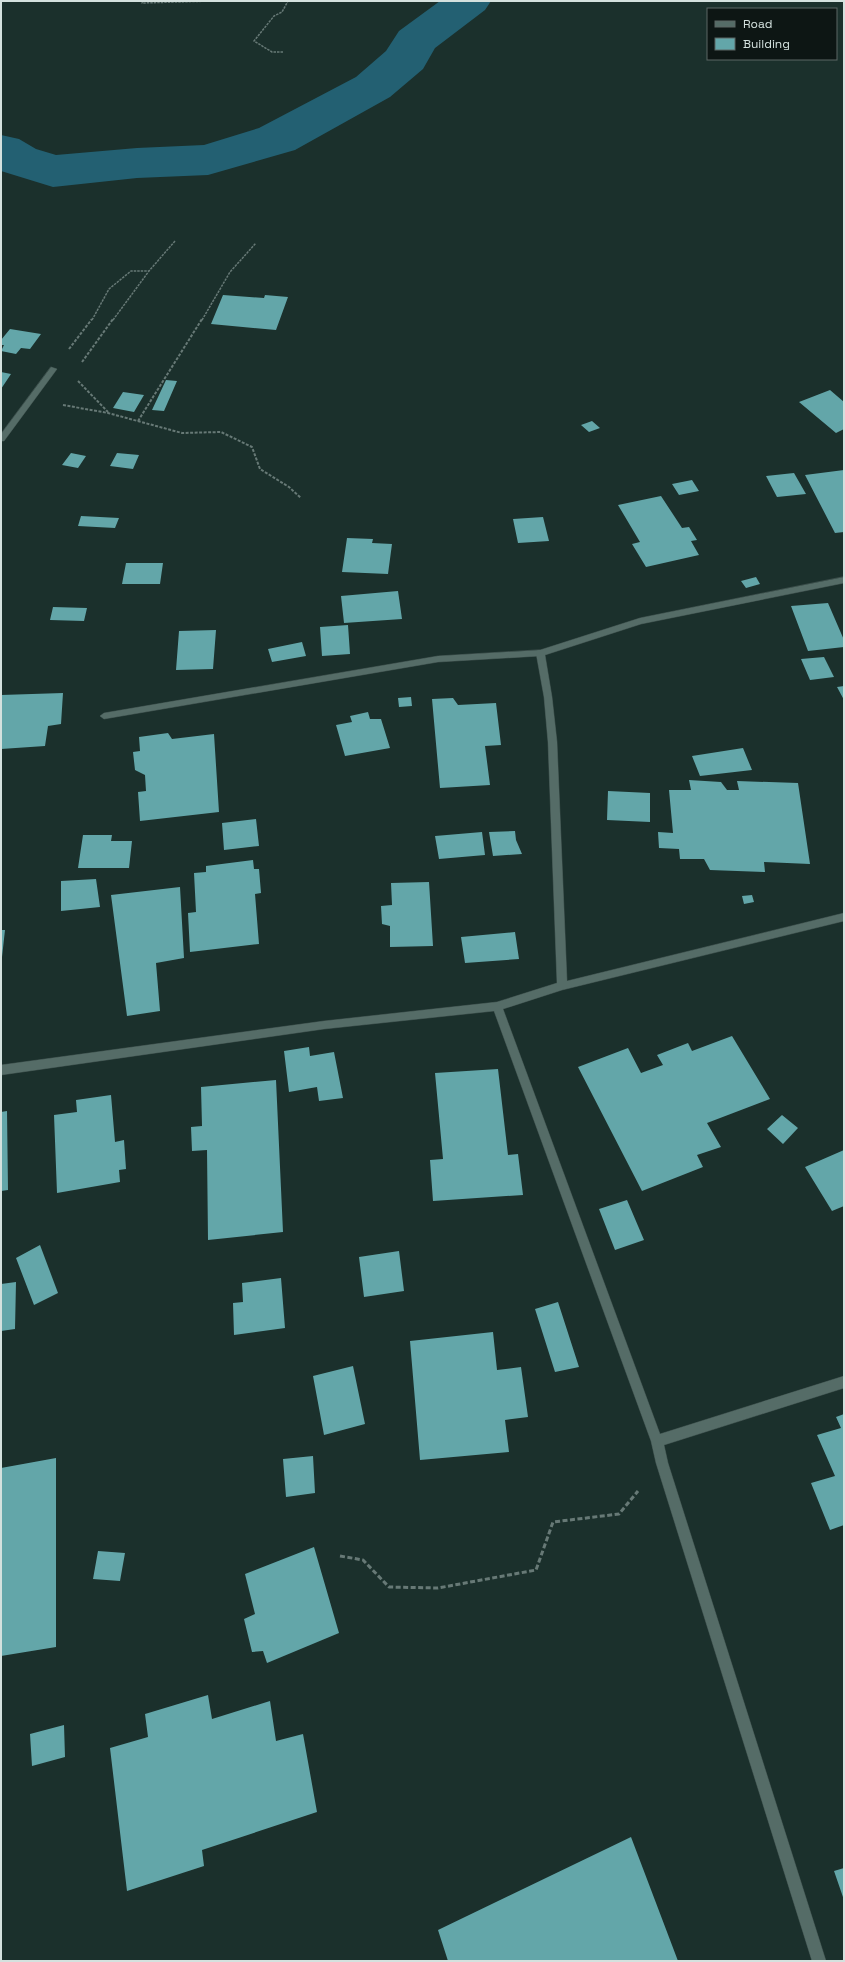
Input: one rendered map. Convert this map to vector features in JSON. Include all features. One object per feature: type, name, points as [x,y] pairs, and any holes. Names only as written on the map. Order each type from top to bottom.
[{"type":"street","points":[[1,439],[53,369]]},
{"type":"street","points":[[104,716],[438,659],[540,653],[640,621],[810,585],[844,580]]},
{"type":"street","points":[[540,653],[547,683],[554,772],[553,808],[557,830],[562,986]]},
{"type":"street","points":[[1,1070],[324,1025],[497,1006],[562,986],[844,917]]},
{"type":"street","points":[[497,1006],[657,1441],[662,1463],[819,1961]]},
{"type":"street","points":[[657,1441],[844,1382]]},
{"type":"path","points":[[143,1],[142,3],[213,1]]},
{"type":"path","points":[[283,52],[272,52],[254,41],[274,16],[282,12],[289,2],[288,1]]},
{"type":"path","points":[[71,378],[149,271],[175,241]]},
{"type":"path","points":[[138,421],[175,360],[193,335],[230,272],[256,243]]},
{"type":"path","points":[[108,413],[78,381],[53,369],[89,325],[110,289],[131,271],[149,271]]},
{"type":"path","points":[[22,411],[42,411],[61,404],[108,413],[182,432],[221,432],[252,447],[260,469],[290,487],[301,498]]},
{"type":"path","points":[[340,1556],[364,1560],[389,1587],[438,1588],[536,1570],[553,1522],[619,1514],[662,1463]]},
{"type":"building","points":[[223,295],[264,298],[265,295],[288,297],[276,330],[211,324]]},
{"type":"building","points":[[10,329],[41,334],[30,349],[21,348],[16,354],[1,351],[4,345],[1,345],[1,340]]},
{"type":"building","points":[[1,372],[11,374],[1,389]]},
{"type":"building","points":[[166,380],[177,381],[164,411],[152,410]]},
{"type":"building","points":[[830,390],[844,402],[844,429],[836,433],[799,402]]},
{"type":"building","points":[[123,392],[144,395],[134,412],[113,408]]},
{"type":"building","points":[[592,421],[600,428],[589,432],[581,425]]},
{"type":"building","points":[[71,453],[86,456],[78,468],[62,465]]},
{"type":"building","points":[[117,453],[139,455],[133,469],[110,466]]},
{"type":"building","points":[[844,470],[844,532],[835,533],[805,475]]},
{"type":"building","points":[[794,473],[806,494],[777,497],[766,476]]},
{"type":"building","points":[[692,480],[699,491],[679,495],[672,484]]},
{"type":"building","points":[[661,496],[682,528],[689,527],[697,540],[691,541],[699,555],[646,567],[632,544],[640,542],[618,505]]},
{"type":"building","points":[[81,516],[119,518],[115,528],[78,526]]},
{"type":"building","points":[[543,517],[549,541],[518,543],[513,519]]},
{"type":"building","points":[[347,538],[373,539],[372,543],[392,544],[388,574],[342,572]]},
{"type":"building","points":[[126,563],[163,563],[160,584],[122,584]]},
{"type":"building","points":[[756,577],[760,584],[746,588],[741,581]]},
{"type":"building","points":[[398,591],[402,619],[344,623],[341,596]]},
{"type":"building","points":[[828,603],[844,640],[844,647],[808,651],[791,606]]},
{"type":"building","points":[[53,607],[87,608],[84,621],[50,620]]},
{"type":"building","points":[[348,625],[350,654],[322,656],[320,627]]},
{"type":"building","points":[[216,630],[213,669],[176,670],[179,631]]},
{"type":"building","points":[[302,642],[306,656],[272,662],[268,649]]},
{"type":"building","points":[[824,657],[834,677],[810,680],[801,659]]},
{"type":"building","points":[[844,686],[844,700],[837,687]]},
{"type":"building","points":[[63,693],[61,724],[48,726],[45,746],[1,749],[1,695]]},
{"type":"building","points":[[411,697],[412,706],[399,707],[398,698]]},
{"type":"building","points":[[453,698],[458,705],[496,703],[501,745],[485,746],[490,785],[440,788],[432,699]]},
{"type":"building","points":[[368,712],[370,719],[381,719],[390,748],[345,756],[336,725],[352,722],[350,716]]},
{"type":"building","points":[[168,733],[172,739],[214,734],[219,812],[140,821],[138,792],[146,791],[145,775],[135,770],[133,752],[140,751],[139,737]]},
{"type":"building","points":[[743,748],[752,770],[700,776],[692,756]]},
{"type":"building","points":[[689,780],[721,782],[727,790],[739,790],[737,781],[798,783],[810,864],[764,862],[765,872],[710,870],[704,859],[680,859],[679,849],[659,848],[658,832],[673,833],[669,790],[691,790]]},
{"type":"building","points":[[608,791],[650,793],[650,822],[607,820]]},
{"type":"building","points":[[256,819],[259,846],[224,850],[222,823]]},
{"type":"building","points":[[515,831],[516,840],[522,854],[493,856],[489,832]]},
{"type":"building","points":[[482,832],[485,855],[439,859],[435,836]]},
{"type":"building","points":[[83,835],[112,835],[111,841],[132,841],[129,868],[78,868]]},
{"type":"building","points":[[253,860],[254,869],[259,869],[261,893],[255,894],[259,944],[190,952],[188,913],[196,912],[194,873],[206,872],[206,866]]},
{"type":"building","points":[[96,879],[100,907],[61,911],[61,881]]},
{"type":"building","points":[[429,882],[433,946],[390,947],[390,926],[382,924],[381,906],[392,905],[391,883]]},
{"type":"building","points":[[180,887],[184,958],[156,963],[160,1011],[127,1016],[111,895]]},
{"type":"building","points":[[752,895],[754,902],[744,904],[742,896]]},
{"type":"building","points":[[1,930],[5,930],[2,957],[1,957]]},
{"type":"building","points":[[515,932],[519,959],[465,963],[461,937]]},
{"type":"building","points":[[732,1036],[770,1099],[707,1123],[721,1147],[697,1155],[703,1167],[642,1191],[578,1067],[628,1048],[641,1073],[663,1065],[657,1055],[688,1043],[692,1051]]},
{"type":"building","points":[[309,1047],[310,1056],[334,1052],[343,1098],[319,1101],[317,1087],[289,1092],[284,1051]]},
{"type":"building","points":[[498,1069],[508,1155],[518,1154],[523,1195],[433,1201],[430,1160],[443,1159],[435,1073]]},
{"type":"building","points":[[276,1080],[283,1232],[208,1240],[207,1150],[192,1151],[191,1127],[202,1126],[201,1087]]},
{"type":"building","points":[[111,1095],[115,1142],[124,1140],[126,1169],[119,1170],[120,1182],[57,1193],[54,1115],[77,1112],[76,1100]]},
{"type":"building","points":[[7,1111],[8,1190],[1,1191],[1,1112]]},
{"type":"building","points":[[782,1115],[798,1128],[783,1144],[767,1129]]},
{"type":"building","points":[[844,1150],[844,1206],[832,1211],[805,1167]]},
{"type":"building","points":[[627,1200],[644,1240],[615,1250],[599,1209]]},
{"type":"building","points":[[40,1245],[58,1293],[34,1305],[16,1258]]},
{"type":"building","points":[[399,1251],[404,1291],[364,1297],[359,1257]]},
{"type":"building","points":[[281,1278],[285,1328],[234,1335],[233,1303],[243,1302],[242,1283]]},
{"type":"building","points":[[16,1282],[15,1329],[1,1331],[1,1284]]},
{"type":"building","points":[[558,1302],[579,1367],[555,1372],[535,1309]]},
{"type":"building","points":[[493,1332],[497,1370],[521,1367],[528,1417],[505,1420],[509,1452],[420,1460],[410,1341]]},
{"type":"building","points":[[353,1366],[365,1424],[324,1435],[313,1376]]},
{"type":"building","points":[[844,1414],[844,1525],[830,1530],[811,1483],[835,1476],[817,1435],[841,1428],[836,1417]]},
{"type":"building","points":[[313,1456],[315,1493],[286,1497],[283,1459]]},
{"type":"building","points":[[56,1458],[56,1647],[1,1656],[1,1468]]},
{"type":"building","points":[[314,1547],[339,1633],[267,1663],[263,1651],[252,1652],[244,1619],[255,1614],[245,1574]]},
{"type":"building","points":[[98,1551],[125,1553],[120,1581],[93,1579]]},
{"type":"building","points":[[208,1695],[212,1719],[270,1701],[276,1741],[303,1734],[317,1812],[202,1850],[204,1866],[127,1891],[110,1748],[148,1737],[145,1714]]},
{"type":"building","points":[[64,1725],[65,1757],[32,1766],[30,1734]]},
{"type":"building","points":[[631,1837],[678,1961],[448,1961],[438,1930]]},
{"type":"building","points":[[844,1868],[844,1900],[834,1871]]},
{"type":"waterway","points":[[1,150],[18,160],[53,171],[137,163],[208,160],[277,139],[373,87],[406,59],[415,41],[469,1]]}]
